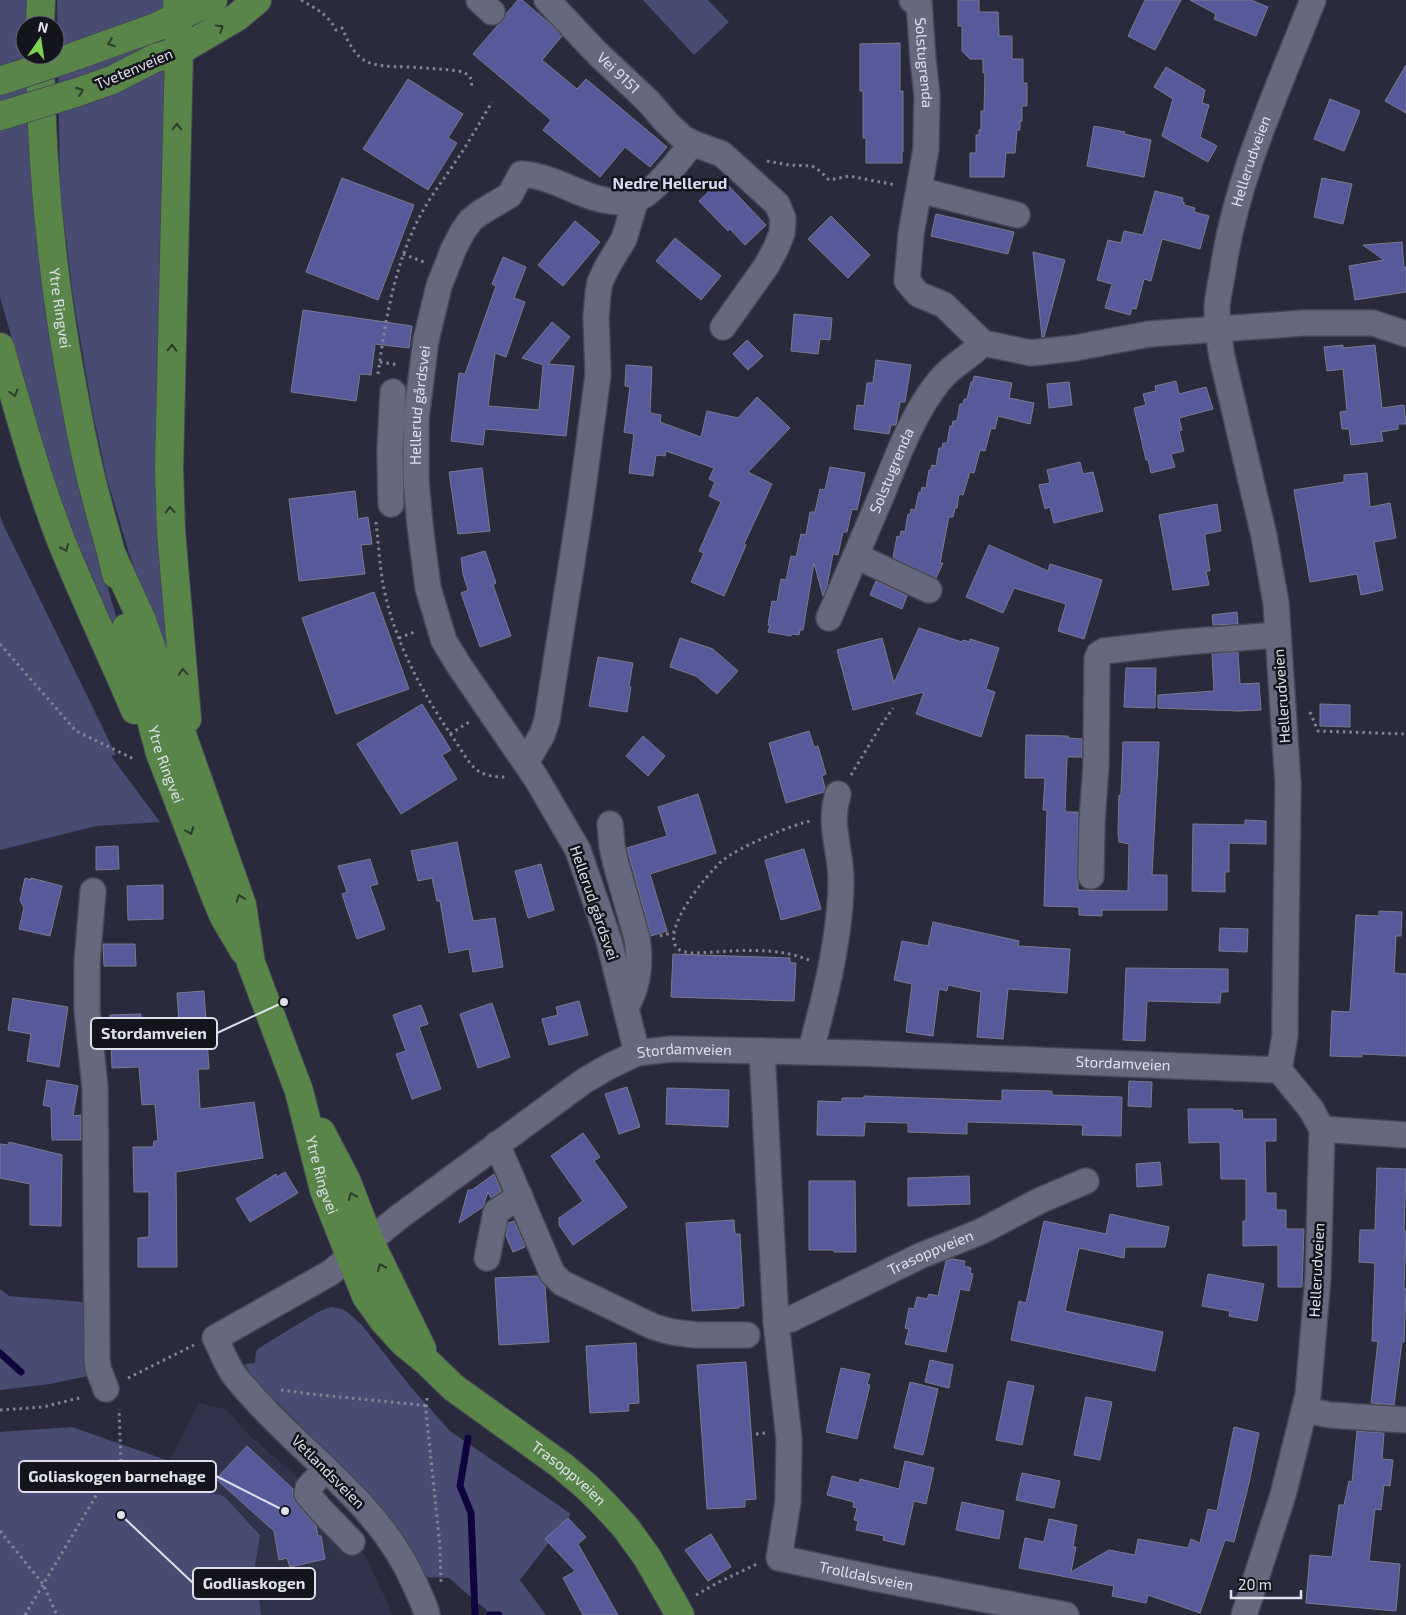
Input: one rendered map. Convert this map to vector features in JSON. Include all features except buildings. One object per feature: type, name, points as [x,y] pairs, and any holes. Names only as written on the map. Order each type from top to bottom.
[{"type":"main road","points":[[40,15],[41,0]]},
{"type":"main road","name":"Tvetenveien","points":[[0,81],[94,50],[170,14],[213,0]]},
{"type":"main road","name":"Tvetenveien","points":[[0,116],[112,80],[229,22],[257,0]]},
{"type":"main road","points":[[170,14],[167,54],[169,468],[172,540],[189,756]]},
{"type":"main road","name":"Ytre Ringvei","points":[[40,65],[44,156],[54,270],[63,334],[78,418],[97,501],[112,555],[152,758],[224,917],[251,963],[299,1091],[324,1190],[361,1249]]},
{"type":"main road","points":[[0,347],[32,455],[62,542],[136,713],[152,758]]},
{"type":"main road","name":"Ytre Ringvei","points":[[112,555],[141,618],[242,904],[251,963]]},
{"type":"main road","name":"Trasoppveien","points":[[361,1249],[426,1361],[469,1400],[538,1448],[588,1487],[626,1528],[647,1557],[678,1611]]},
{"type":"street","name":"Vei 9151","points":[[547,0],[597,54],[648,101],[683,138],[692,143]]},
{"type":"street","name":"Solstugrenda","points":[[829,618],[900,450],[927,397],[952,368],[975,352],[983,343],[944,306],[918,294],[907,281],[911,234],[926,149],[927,95],[922,60],[919,1],[912,0]]},
{"type":"street","name":"Hellerudveien","points":[[1279,1070],[1286,1015],[1288,784],[1276,603],[1265,543],[1222,356],[1217,306],[1233,214],[1260,136],[1312,0]]},
{"type":"street","points":[[526,762],[542,735],[547,720],[581,501],[598,374],[596,317],[598,293],[604,275],[624,239],[636,200],[677,164],[692,143],[722,154],[777,204],[783,218],[782,233],[767,265],[723,327]]},
{"type":"street","name":"Hellerud gårdsvei","points":[[636,200],[619,202],[602,200],[548,178],[521,174],[510,195],[486,208],[471,220],[451,255],[439,286],[428,333],[416,419],[416,480],[428,588],[444,640],[460,668],[526,762],[578,850],[608,941],[638,1053]]},
{"type":"street","points":[[919,190],[1017,215]]},
{"type":"street","points":[[983,343],[1031,353],[1075,348],[1149,334],[1304,323],[1358,322],[1406,334]]},
{"type":"street","points":[[393,392],[390,493],[416,480]]},
{"type":"street","points":[[392,417],[416,419]]},
{"type":"street","points":[[856,556],[929,590]]},
{"type":"street","points":[[1091,876],[1096,765],[1097,659],[1099,654],[1104,651],[1183,642],[1278,635]]},
{"type":"street","points":[[810,1052],[819,1021],[840,908],[841,879],[839,853],[833,820],[838,794]]},
{"type":"street","points":[[610,824],[612,846],[637,938],[639,953],[640,967],[631,998],[626,1007]]},
{"type":"street","points":[[93,891],[88,963],[88,1010],[95,1087],[98,1368],[112,1396]]},
{"type":"street","name":"Stordamveien","points":[[215,1338],[330,1273],[399,1217],[584,1081],[638,1053],[672,1049],[810,1052],[1279,1070]]},
{"type":"street","points":[[762,1052],[776,1322],[789,1439],[788,1502],[779,1558]]},
{"type":"street","points":[[1279,1070],[1311,1109],[1322,1129],[1406,1135]]},
{"type":"street","name":"Hellerudveien","points":[[1244,1615],[1283,1495],[1308,1395],[1318,1277],[1322,1129]]},
{"type":"street","points":[[497,1144],[537,1239],[556,1278],[562,1283],[654,1328],[696,1335],[748,1335]]},
{"type":"street","name":"Trasoppveien","points":[[776,1322],[791,1319],[920,1256],[980,1232],[1041,1200],[1086,1182]]},
{"type":"street","points":[[487,1258],[496,1212],[520,1196]]},
{"type":"street","name":"Vetlandsveien","points":[[215,1338],[231,1371],[242,1384],[281,1426],[365,1509],[402,1556],[426,1612]]},
{"type":"street","points":[[1304,1410],[1330,1415],[1406,1420]]},
{"type":"street","points":[[326,1469],[308,1488],[307,1494],[352,1542]]},
{"type":"street","name":"Trolldalsveien","points":[[779,1558],[1066,1615]]},
{"type":"path","points":[[300,0],[324,14],[330,19],[336,30],[342,28],[350,48],[365,60],[384,67],[467,73],[471,76],[471,88]]},
{"type":"path","points":[[763,161],[812,166],[829,180],[849,176],[919,190]]},
{"type":"path","points":[[0,644],[76,731],[152,758]]},
{"type":"path","points":[[838,794],[893,708]]},
{"type":"path","points":[[1310,712],[1318,731],[1406,734]]},
{"type":"path","points":[[829,971],[795,954],[772,951],[692,953],[682,951],[677,948],[674,932],[682,910],[723,860],[736,852],[803,822],[833,820]]},
{"type":"path","points":[[667,933],[674,932]]},
{"type":"path","points":[[278,1390],[426,1406]]},
{"type":"path","points":[[426,1612],[437,1597],[442,1583],[426,1406],[427,1395]]},
{"type":"path","points":[[25,1615],[100,1490],[121,1464],[112,1396]]},
{"type":"path","points":[[0,1531],[44,1584],[57,1615]]},
{"type":"path","points":[[678,1611],[740,1571],[762,1562],[779,1558]]},
{"type":"shaded area","points":[[0,0],[26,0],[26,15],[15,15],[15,65],[26,65],[27,120],[31,173],[92,533],[125,647],[111,626],[57,496],[0,297]]},
{"type":"shaded area","points":[[57,0],[164,0],[163,271],[171,649],[166,650],[129,553],[107,479],[92,409],[73,297],[60,189],[58,65],[65,65],[65,15],[57,15]]},
{"type":"shaded area","points":[[643,0],[708,0],[729,22],[694,55]]},
{"type":"shaded area","points":[[0,515],[116,755],[111,756],[160,822],[96,826],[0,850]]},
{"type":"shaded area","points":[[0,1289],[9,1296],[83,1302],[91,1306],[88,1376],[50,1384],[0,1390]]},
{"type":"shaded area","points":[[331,1307],[342,1309],[361,1324],[409,1385],[450,1431],[571,1514],[520,1580],[546,1615],[492,1615],[449,1578],[422,1577],[397,1529],[385,1512],[252,1377],[245,1364],[255,1363],[256,1352],[259,1348],[318,1312]]},
{"type":"shaded area","points":[[199,1403],[227,1410],[249,1435],[304,1483],[358,1549],[364,1553],[393,1615],[260,1615],[255,1566],[260,1534],[224,1496],[205,1492],[169,1461]]},
{"type":"shaded area","points":[[72,1427],[169,1461],[205,1492],[224,1496],[260,1535],[255,1566],[261,1615],[0,1615],[0,1432]]},
{"type":"waterway","points":[[0,1353],[21,1372]]},
{"type":"waterway","points":[[468,1438],[460,1486],[471,1513],[475,1615]]},
{"type":"waterway","points":[[490,1615],[499,1615]]},
{"type":"place","name":"Stordamveien","points":[[284,1002]]},
{"type":"place","name":"Goliaskogen barnehage","points":[[285,1511]]},
{"type":"place","name":"Godliaskogen","points":[[121,1515]]},
{"type":"district","name":"Nedre Hellerud","points":[[670,183]]}]
